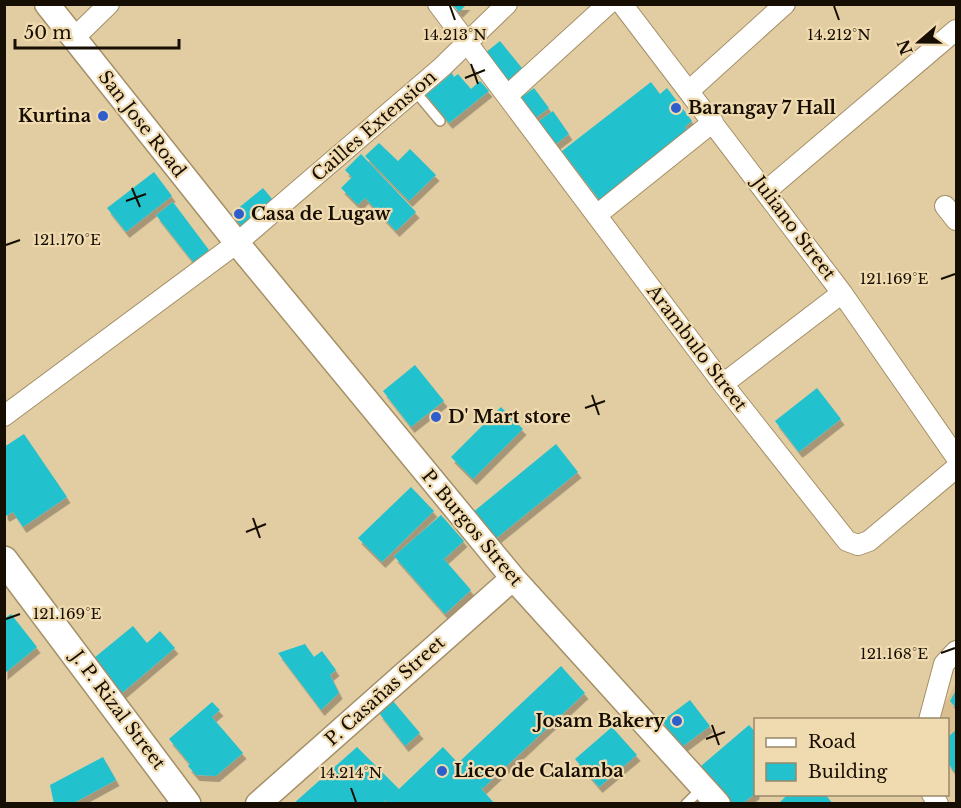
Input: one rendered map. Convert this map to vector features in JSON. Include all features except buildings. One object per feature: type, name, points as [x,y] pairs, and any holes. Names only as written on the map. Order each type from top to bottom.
[{"type":"main road","name":"J. P. Rizal Street","points":[[4,560],[187,804]]},
{"type":"street","name":"San Jose Road","points":[[47,4],[237,243]]},
{"type":"street","points":[[74,38],[109,4]]},
{"type":"street","name":"Arambulo Street","points":[[438,4],[598,214],[723,384],[847,541],[858,545],[869,541],[957,468]]},
{"type":"street","name":"Cailles Extension","points":[[4,416],[237,243],[414,90],[507,4]]},
{"type":"street","points":[[507,95],[608,4]]},
{"type":"street","name":"Juliano Street","points":[[622,4],[690,90],[842,293],[957,457]]},
{"type":"street","points":[[690,90],[785,4]]},
{"type":"street","points":[[766,191],[957,30]]},
{"type":"street","points":[[598,214],[713,122]]},
{"type":"street","name":"P. Burgos Street","points":[[237,243],[513,578],[711,795]]},
{"type":"street","points":[[723,384],[842,293]]},
{"type":"street","name":"P. Casañas Street","points":[[258,804],[513,578]]},
{"type":"street","points":[[930,718],[944,664],[957,651]]},
{"type":"lane","points":[[414,90],[440,121]]},
{"type":"lane","points":[[686,804],[711,795]]},
{"type":"shaded area","points":[[956,683],[956,776],[949,766],[949,718],[937,718]]},
{"type":"place","name":"Barangay 7 Hall","points":[[676,108]]},
{"type":"place","name":"Kurtina","points":[[103,116]]},
{"type":"place","name":"Casa de Lugaw","points":[[239,214]]},
{"type":"place","name":"D' Mart store","points":[[436,417]]},
{"type":"place","name":"Josam Bakery","points":[[677,721]]},
{"type":"place","name":"Liceo de Calamba","points":[[442,771]]}]
